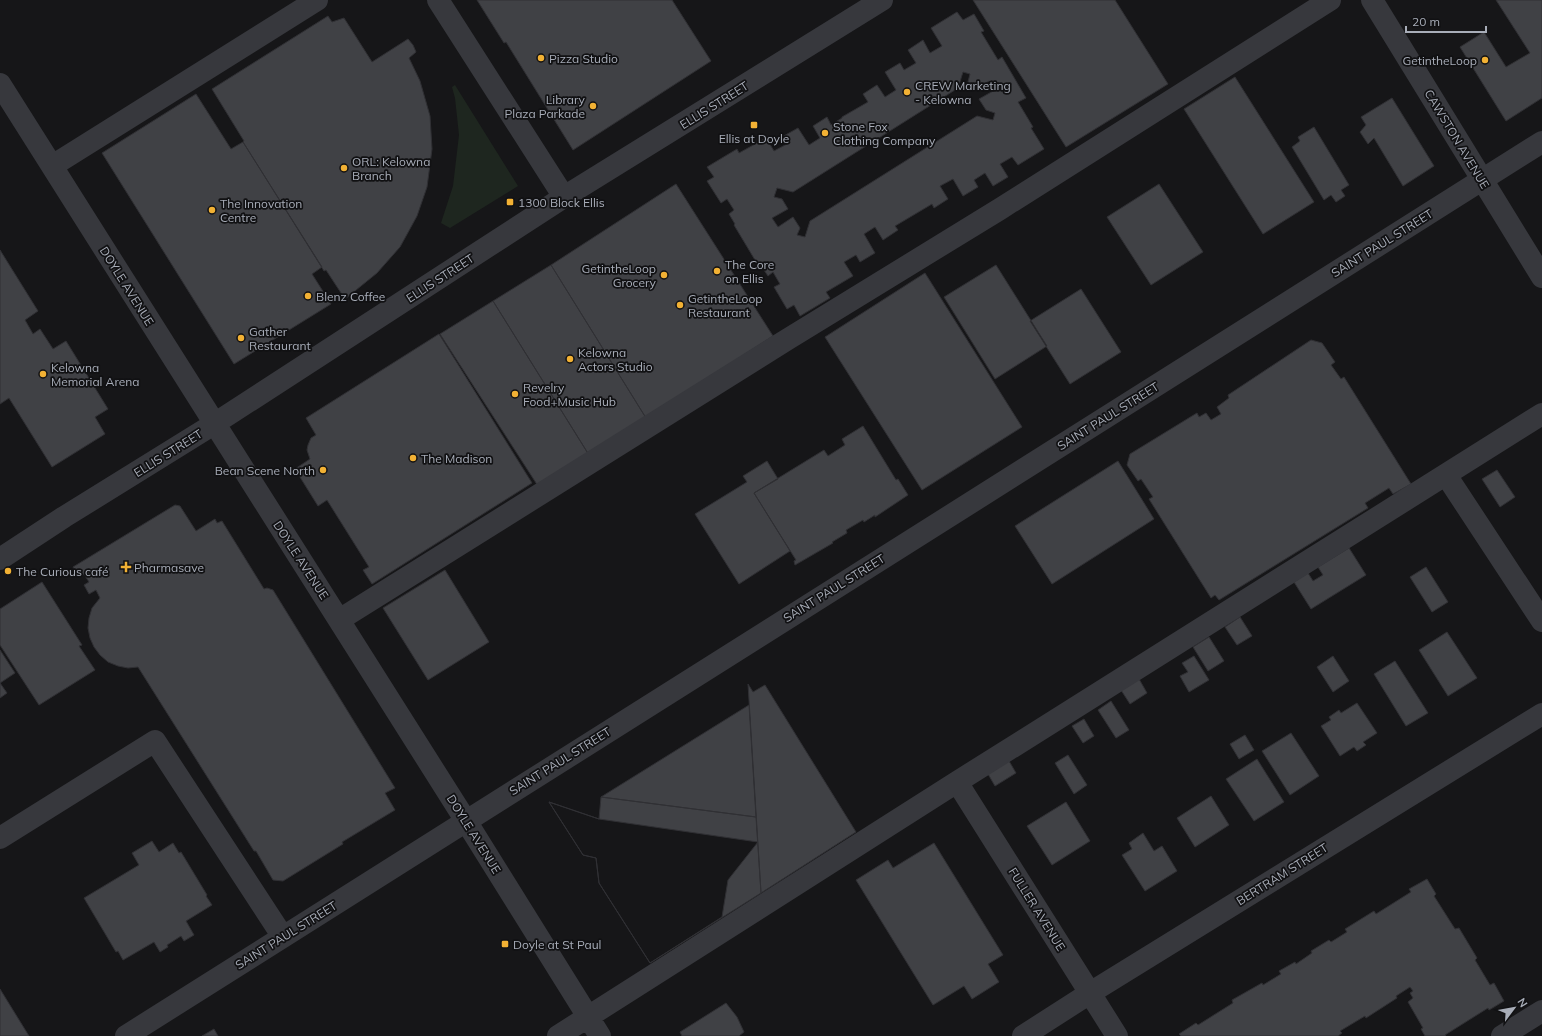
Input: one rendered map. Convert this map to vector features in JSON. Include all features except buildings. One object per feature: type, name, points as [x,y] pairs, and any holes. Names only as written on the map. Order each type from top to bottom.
[{"type":"street","points":[[52,166],[317,0]]},
{"type":"street","name":"ELLIS STREET","points":[[0,559],[64,517],[214,424],[564,197],[882,0]]},
{"type":"street","points":[[339,620],[1000,209],[1330,0]]},
{"type":"street","name":"CAWSTON AVENUE","points":[[1372,0],[1542,277]]},
{"type":"street","points":[[446,3],[564,197]]},
{"type":"street","name":"DOYLE AVENUE","points":[[0,84],[466,821],[600,1036]]},
{"type":"street","name":"SAINT PAUL STREET","points":[[126,1036],[1542,142]]},
{"type":"street","points":[[558,1036],[957,782],[1542,414]]},
{"type":"street","points":[[1446,475],[1542,621]]},
{"type":"street","name":"BERTRAM STREET","points":[[1023,1036],[1090,993],[1542,714]]},
{"type":"street","points":[[0,838],[155,741],[283,937]]},
{"type":"street","name":"FULLER AVENUE","points":[[957,782],[1117,1036]]},
{"type":"street","points":[[1502,1036],[1542,1011]]},
{"type":"shaded area","points":[[455,85],[518,186],[450,228],[441,223],[453,186],[459,135],[455,98],[452,87]]},
{"type":"place","name":"Pizza Studio","points":[[541,58]]},
{"type":"place","name":"GetintheLoop","points":[[1485,60]]},
{"type":"place","name":"CREW Marketing - Kelowna","points":[[907,92]]},
{"type":"place","name":"Library Plaza Parkade","points":[[593,106]]},
{"type":"place","name":"Ellis at Doyle","points":[[754,125]]},
{"type":"place","name":"Stone Fox Clothing Company","points":[[825,133]]},
{"type":"place","name":"ORL: Kelowna Branch","points":[[344,168]]},
{"type":"place","name":"1300 Block Ellis","points":[[510,202]]},
{"type":"place","name":"The Innovation Centre","points":[[212,210]]},
{"type":"place","name":"The Core on Ellis","points":[[717,271]]},
{"type":"place","name":"GetintheLoop Grocery","points":[[664,275]]},
{"type":"place","name":"Blenz Coffee","points":[[308,296]]},
{"type":"place","name":"GetintheLoop Restaurant","points":[[680,305]]},
{"type":"place","name":"Gather Restaurant","points":[[241,338]]},
{"type":"place","name":"Kelowna Actors Studio","points":[[570,359]]},
{"type":"place","name":"Kelowna Memorial Arena","points":[[43,374]]},
{"type":"place","name":"Revelry Food+Music Hub","points":[[515,394]]},
{"type":"place","name":"The Madison","points":[[413,458]]},
{"type":"place","name":"Bean Scene North","points":[[323,470]]},
{"type":"place","name":"Pharmasave","points":[[126,567]]},
{"type":"place","name":"The Curious café","points":[[8,571]]},
{"type":"place","name":"Doyle at St Paul","points":[[505,944]]}]
